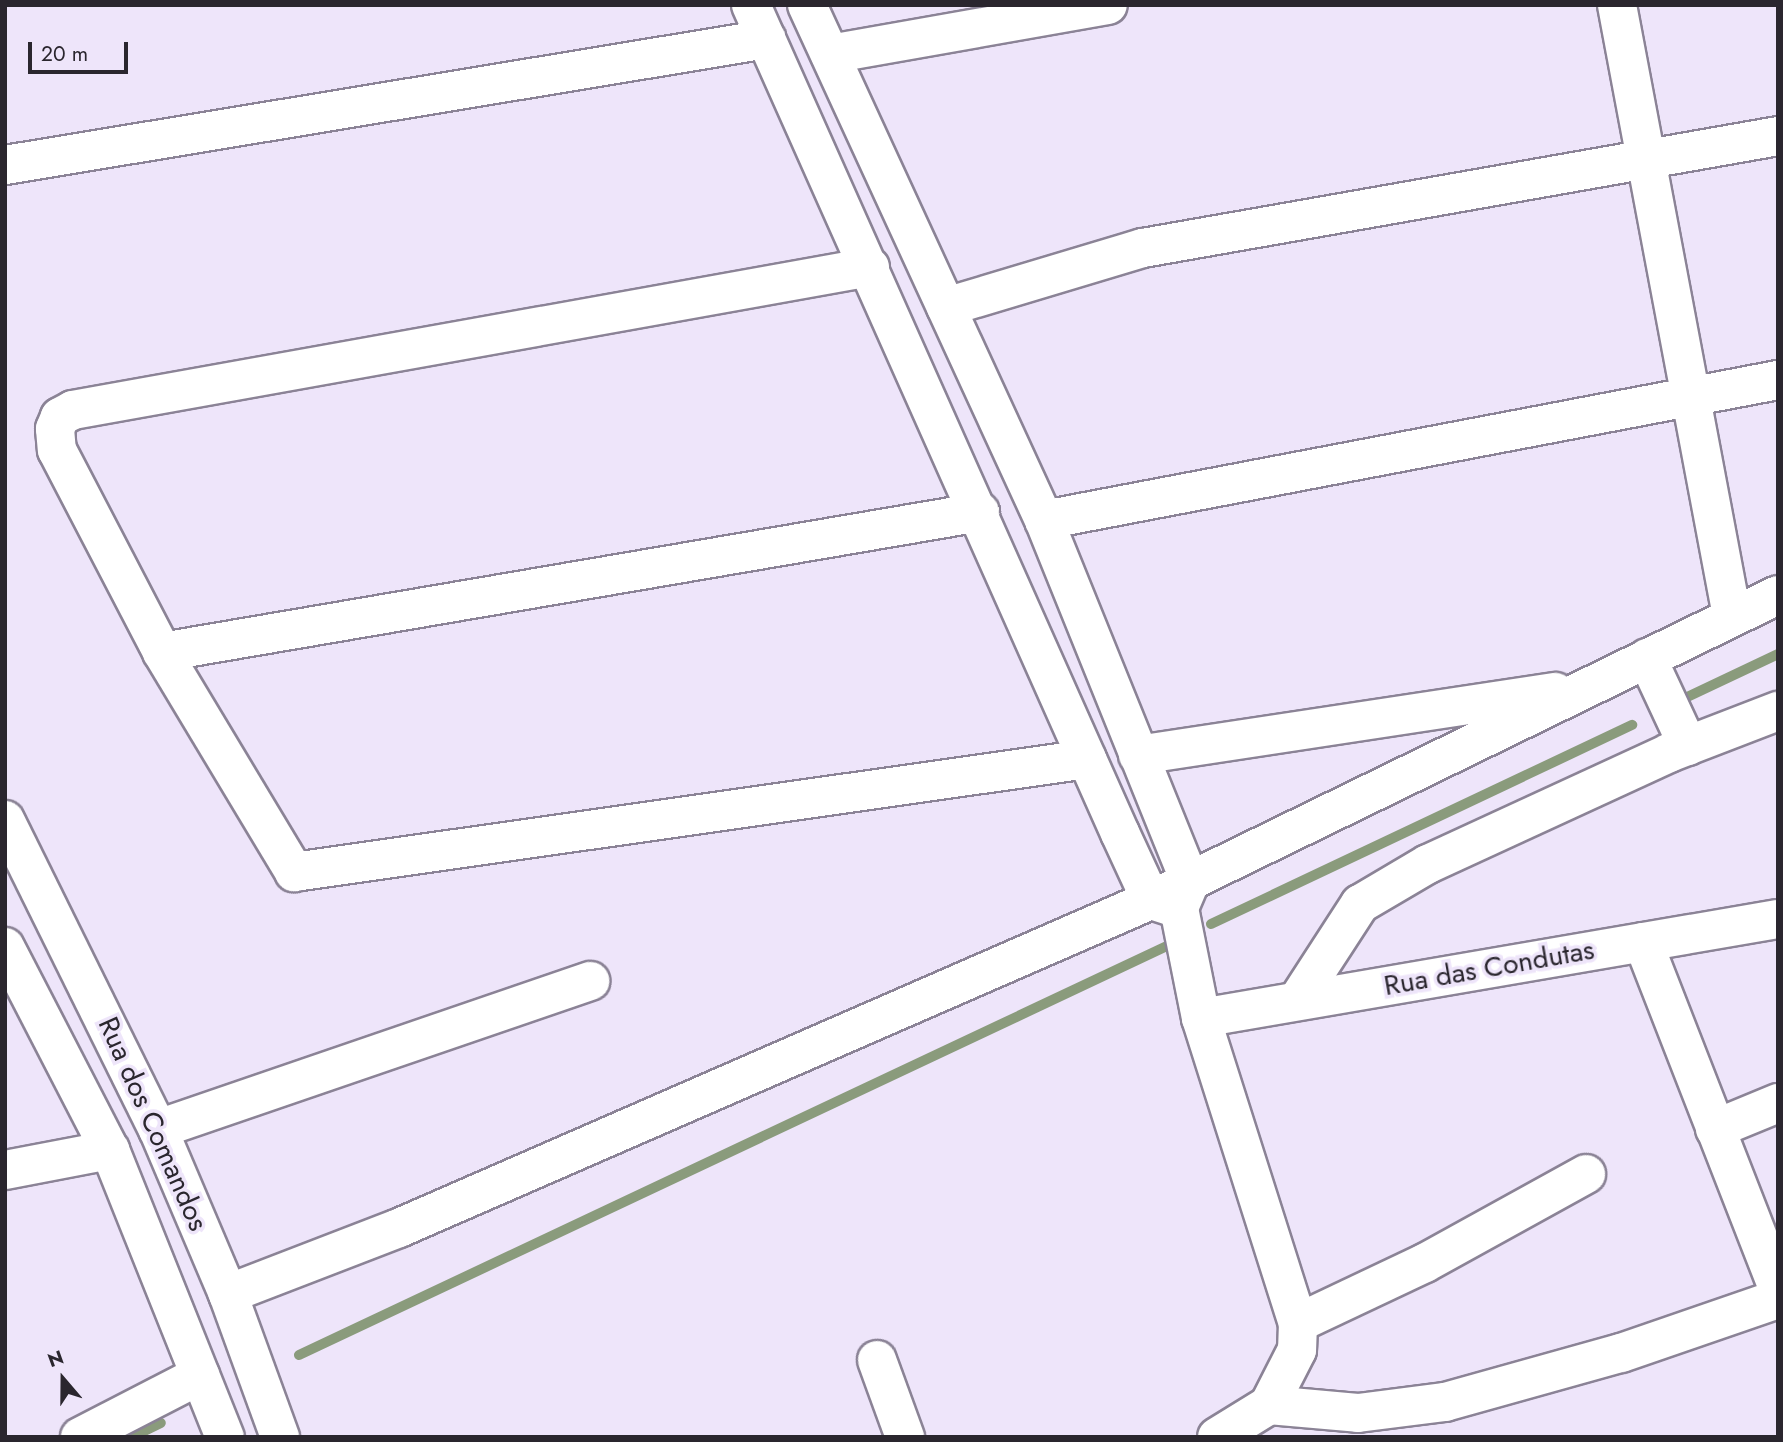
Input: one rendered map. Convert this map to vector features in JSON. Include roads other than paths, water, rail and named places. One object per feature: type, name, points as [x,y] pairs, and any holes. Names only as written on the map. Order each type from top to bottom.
[{"type":"street","points":[[751,5],[980,512],[1087,759],[1173,897]]},
{"type":"street","points":[[807,5],[1044,520],[1138,755],[1202,1018],[1298,1323],[1297,1350],[1269,1405],[1217,1437]]},
{"type":"street","points":[[830,54],[1108,5]]},
{"type":"street","points":[[1617,5],[1732,616]]},
{"type":"street","points":[[5,164],[767,39]]},
{"type":"street","points":[[946,307],[1143,248],[1647,162],[1778,136]]},
{"type":"street","points":[[870,267],[73,410],[60,417],[55,429],[57,450],[163,652],[287,867],[305,874],[1087,759]]},
{"type":"street","points":[[1044,520],[1692,394],[1778,380]]},
{"type":"street","points":[[163,652],[980,512]]},
{"type":"street","points":[[228,1294],[399,1228],[1173,897],[1778,595]]},
{"type":"street","points":[[1647,659],[1688,746]]},
{"type":"street","points":[[1138,755],[1591,687]]},
{"type":"street","points":[[1297,1000],[1360,904],[1428,864],[1688,746],[1778,711]]},
{"type":"street","name":"Rua dos Comandos","points":[[5,820],[158,1129],[228,1294],[280,1437]]},
{"type":"street","name":"Rua das Condutas","points":[[1202,1018],[1778,919]]},
{"type":"street","points":[[1643,942],[1778,1289]]},
{"type":"street","name":"Rua dos Comandos","points":[[5,947],[110,1150],[200,1375],[221,1435]]},
{"type":"street","points":[[158,1129],[590,981]]},
{"type":"street","points":[[1715,1129],[1778,1103]]},
{"type":"street","points":[[5,1170],[110,1150]]},
{"type":"street","points":[[1298,1323],[1425,1263],[1586,1174]]},
{"type":"street","points":[[1269,1405],[1358,1413],[1446,1402],[1621,1353],[1778,1299]]},
{"type":"street","points":[[877,1360],[905,1437]]},
{"type":"street","points":[[80,1437],[200,1375]]},
{"type":"waterway","points":[[1683,699],[1778,654]]},
{"type":"waterway","points":[[1211,924],[1632,725]]},
{"type":"waterway","points":[[299,1355],[1167,946]]},
{"type":"waterway","points":[[132,1437],[161,1423]]}]
